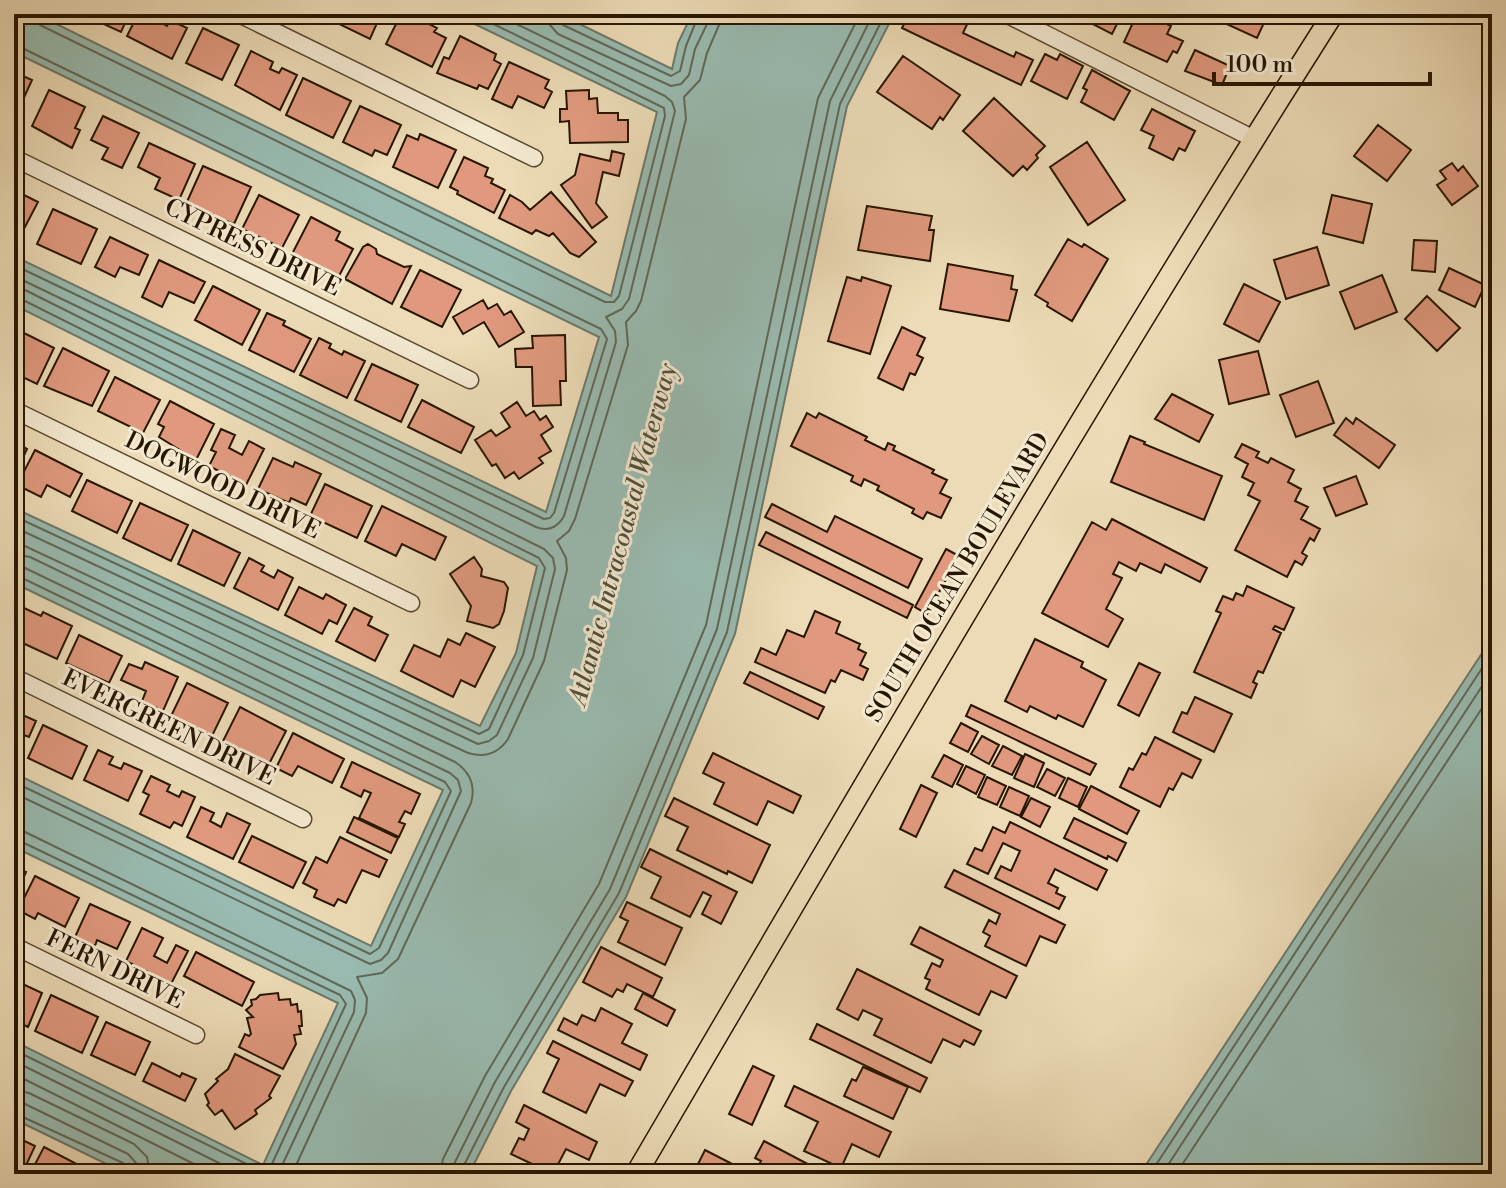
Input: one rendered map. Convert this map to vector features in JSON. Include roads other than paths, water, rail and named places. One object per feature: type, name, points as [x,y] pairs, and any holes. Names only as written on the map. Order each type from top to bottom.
[{"type":"main road","name":"SOUTH OCEAN BOULEVARD","points":[[636,1174],[975,596],[1333,14]]},
{"type":"street","points":[[239,14],[534,158]]},
{"type":"street","points":[[1006,14],[1254,139]]},
{"type":"street","name":"CYPRESS DRIVE","points":[[14,158],[470,380]]},
{"type":"street","name":"DOGWOOD DRIVE","points":[[14,410],[411,603]]},
{"type":"street","name":"EVERGREEN DRIVE","points":[[14,677],[303,819]]},
{"type":"street","name":"FERN DRIVE","points":[[14,946],[196,1035]]},
{"type":"water","name":"Atlantic Intracoastal Waterway","points":[[14,14],[36,14],[611,296],[657,112],[454,14],[559,14],[672,69],[678,43],[692,14],[894,14],[847,106],[735,634],[626,897],[511,1091],[469,1174],[127,1174],[14,1119],[14,1041],[263,1165],[338,1003],[14,847],[14,773],[371,946],[443,790],[14,583],[14,508],[480,726],[516,653],[537,566],[14,305],[14,256],[546,512],[599,337],[14,52]]},
{"type":"water","points":[[1492,638],[1492,1174],[1140,1174]]}]
